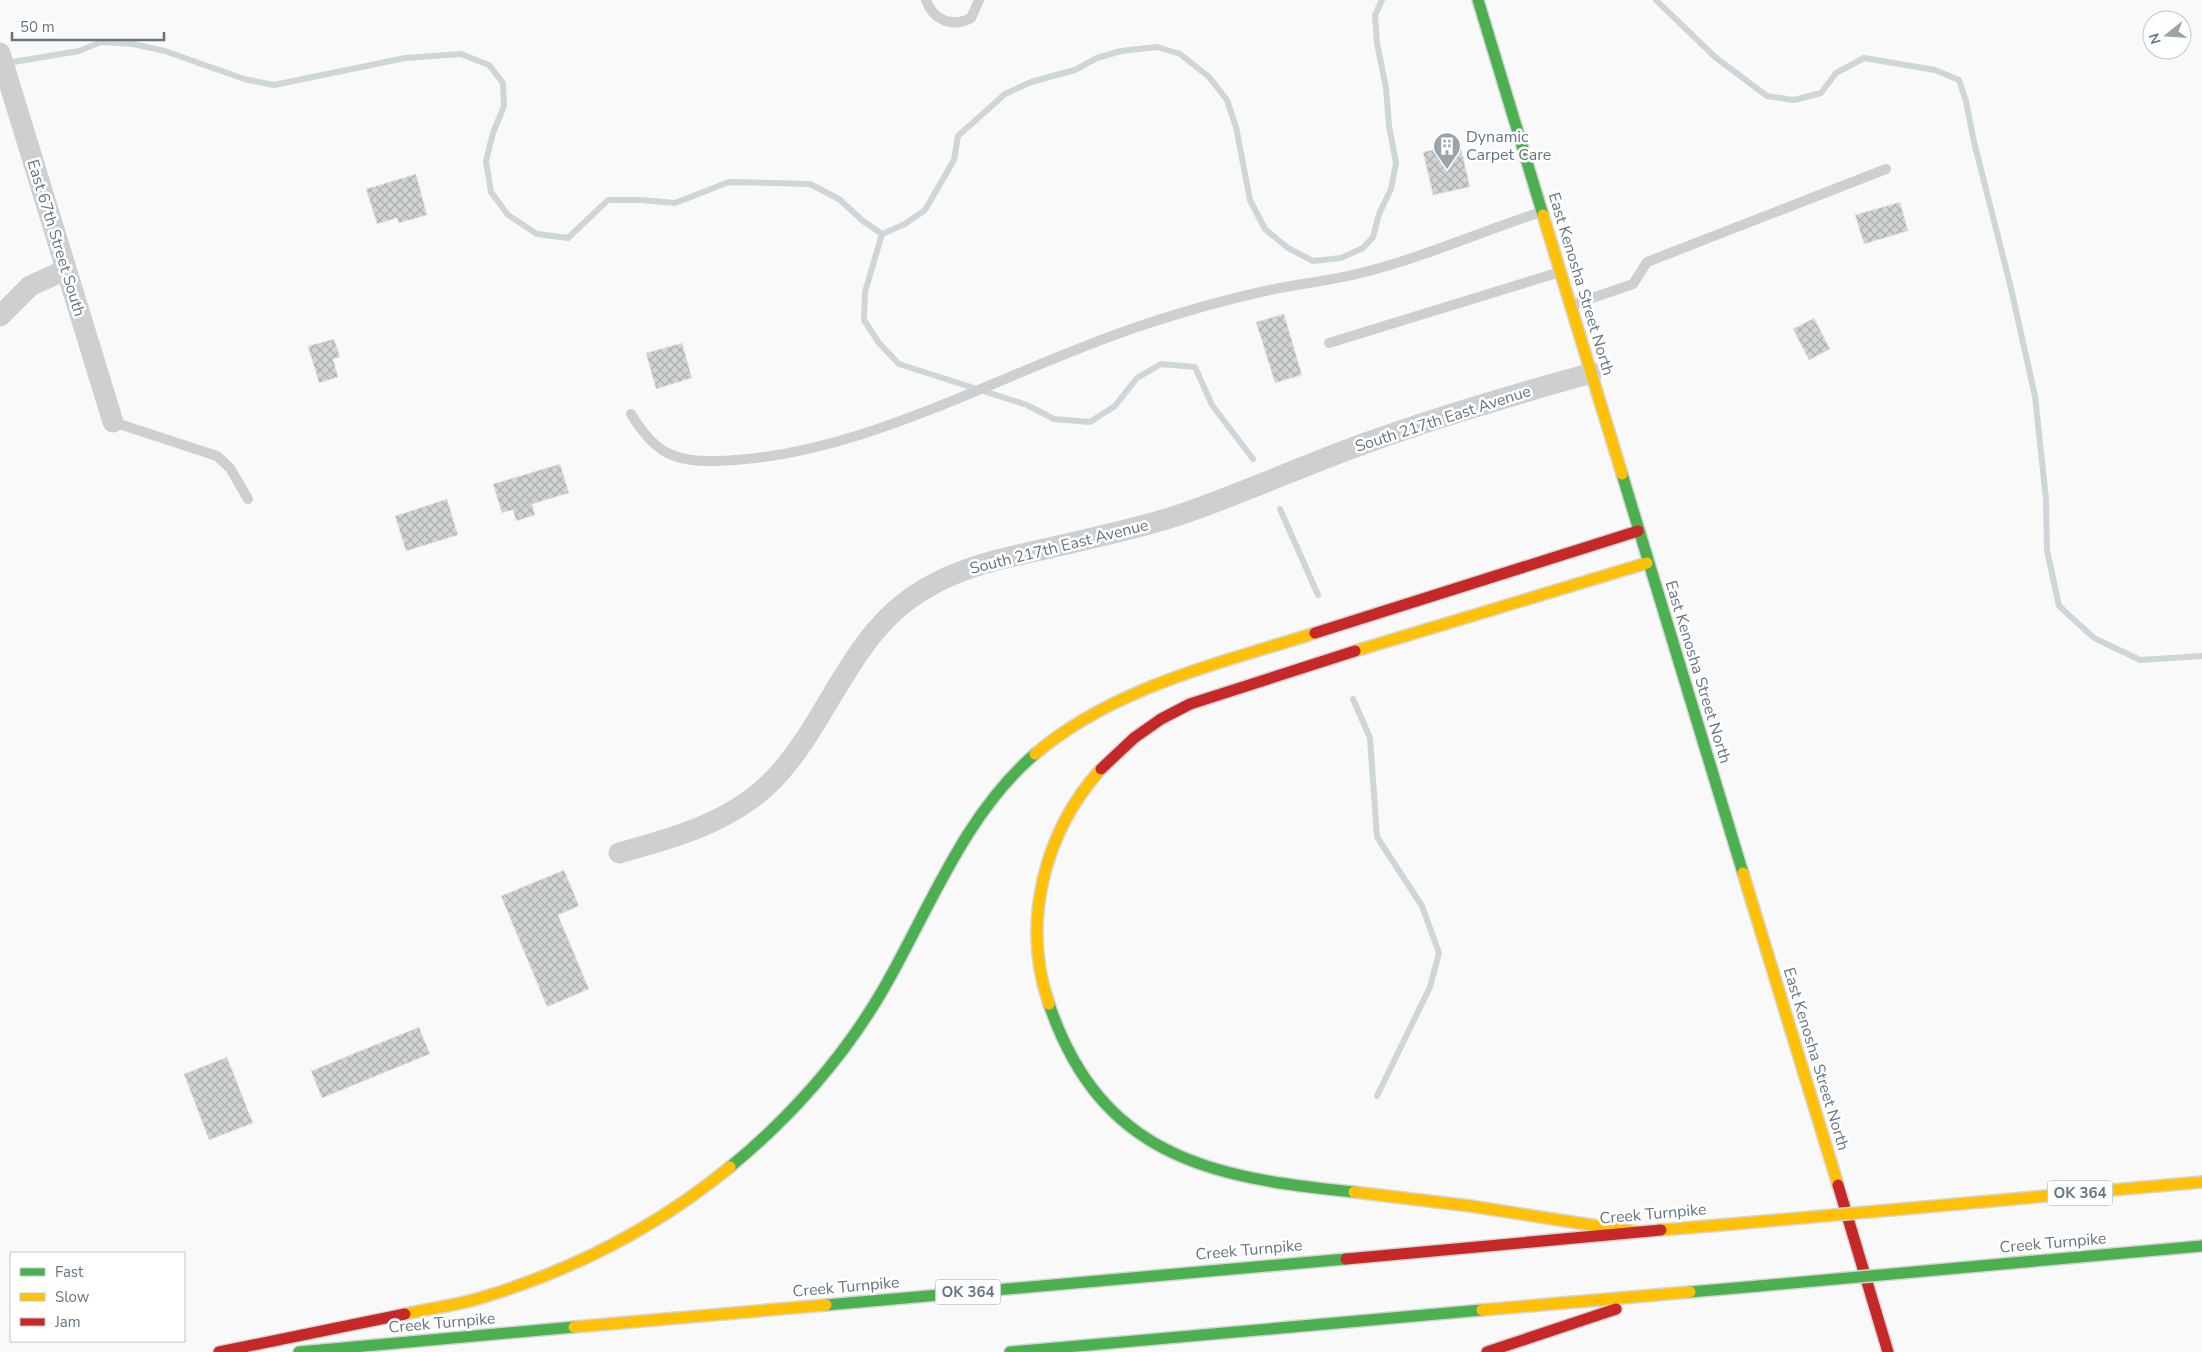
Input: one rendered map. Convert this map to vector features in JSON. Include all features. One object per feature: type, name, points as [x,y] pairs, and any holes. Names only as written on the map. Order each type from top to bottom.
[{"type":"main road","name":"East Kenosha Street North","points":[[1478,0],[1888,1352]]},
{"type":"main road","points":[[219,1352],[485,1297],[517,1287],[592,1256],[622,1241],[665,1216],[704,1189],[766,1137],[821,1079],[874,1005],[964,842],[986,809],[1009,780],[1031,758],[1083,718],[1116,700],[1155,684],[1638,531]]},
{"type":"main road","points":[[1636,1232],[1423,1200],[1256,1179],[1223,1173],[1176,1155],[1130,1127],[1092,1089],[1077,1069],[1062,1042],[1047,1004],[1039,967],[1036,939],[1038,904],[1043,875],[1058,834],[1069,811],[1095,773],[1125,744],[1144,729],[1190,704],[1648,563]]},
{"type":"main road","points":[[1458,632],[1500,607]]},
{"type":"main road","points":[[1286,674],[1341,668]]},
{"type":"main road","name":"Creek Turnpike","points":[[299,1352],[2202,1182]]},
{"type":"main road","name":"Creek Turnpike","points":[[1010,1352],[2202,1246]]},
{"type":"main road","points":[[1488,1352],[1656,1295]]},
{"type":"street","name":"East 67th Street South","points":[[0,53],[113,422]]},
{"type":"street","points":[[0,316],[30,286],[65,270]]},
{"type":"street","name":"South 217th East Avenue","points":[[619,853],[678,837],[703,827],[750,799],[773,780],[793,756],[835,688],[879,624],[899,606],[946,578],[999,559],[1129,530],[1182,514],[1420,424],[1592,373]]},
{"type":"lane","points":[[926,0],[929,8],[940,19],[954,23],[971,18],[979,0]]},
{"type":"lane","points":[[1571,306],[1633,284],[1647,262],[1886,169]]},
{"type":"lane","points":[[631,414],[653,445],[668,454],[687,460],[714,461],[771,458],[808,450],[940,404],[1143,324],[1266,291],[1363,272],[1542,212]]},
{"type":"lane","points":[[1329,343],[1561,271]]},
{"type":"lane","points":[[113,422],[217,456],[230,468],[248,500]]},
{"type":"building","name":"Dynamic Carpet Care","points":[[1460,144],[1470,187],[1433,195],[1423,152]]},
{"type":"building","points":[[416,174],[427,215],[399,223],[397,218],[377,224],[366,189]]},
{"type":"building","points":[[1900,202],[1908,231],[1864,244],[1855,215]]},
{"type":"building","points":[[1284,314],[1302,375],[1275,383],[1256,322]]},
{"type":"building","points":[[1814,318],[1830,349],[1809,360],[1793,329]]},
{"type":"building","points":[[334,339],[340,357],[333,359],[338,377],[319,383],[308,346]]},
{"type":"building","points":[[682,343],[692,378],[656,389],[646,353]]},
{"type":"building","points":[[560,464],[569,493],[532,504],[535,515],[516,521],[513,510],[502,513],[493,484]]},
{"type":"building","points":[[447,499],[458,535],[406,551],[395,516]]},
{"type":"building","points":[[564,870],[579,906],[558,915],[589,989],[547,1007],[501,896]]},
{"type":"building","points":[[419,1027],[430,1054],[322,1098],[311,1071]]},
{"type":"building","points":[[227,1057],[253,1123],[209,1140],[184,1074]]},
{"type":"waterway","points":[[1253,459],[1212,405],[1195,367],[1161,364],[1137,378],[1115,406],[1090,422],[1054,419],[1027,405],[899,364],[879,343],[864,320],[865,292],[882,234],[905,224],[925,210],[954,160],[958,136],[1005,94],[1031,82],[1075,70],[1097,58],[1121,51],[1157,47],[1180,54],[1209,77],[1227,100],[1236,127],[1250,200],[1265,229],[1288,248],[1313,261],[1341,258],[1363,248],[1373,237],[1379,214],[1391,189],[1396,163],[1389,126],[1386,88],[1377,43],[1375,15],[1382,0]]},
{"type":"waterway","points":[[1656,0],[1715,57],[1767,96],[1794,100],[1821,93],[1836,73],[1864,58],[1935,70],[1959,80],[1966,101],[1974,142],[2010,284],[2035,396],[2046,499],[2047,550],[2059,606],[2094,638],[2140,660],[2202,656]]},
{"type":"waterway","points":[[7,63],[79,51],[101,42],[133,44],[165,51],[244,79],[274,85],[405,58],[461,54],[489,65],[503,83],[504,106],[493,133],[486,161],[491,192],[508,215],[537,234],[568,238],[608,200],[675,203],[729,182],[810,184],[839,199],[863,221],[882,234]]},
{"type":"waterway","points":[[1280,509],[1318,595]]},
{"type":"waterway","points":[[1353,699],[1370,738],[1377,837],[1422,906],[1439,953],[1430,987],[1377,1096]]},
{"type":"traffic: fast","points":[[1478,0],[1543,215]]},
{"type":"traffic: fast","points":[[1622,474],[1743,873]]},
{"type":"traffic: fast","points":[[730,1167],[795,1107],[852,1038],[884,988],[933,895],[968,834],[1010,778],[1035,754]]},
{"type":"traffic: fast","points":[[1049,1004],[1071,1055],[1098,1096],[1131,1127],[1167,1150],[1208,1167],[1253,1178],[1354,1192]]},
{"type":"traffic: fast","points":[[1980,1266],[2202,1246]]},
{"type":"traffic: fast","points":[[826,1305],[1346,1259]]},
{"type":"traffic: fast","points":[[1759,1286],[1980,1266]]},
{"type":"traffic: fast","points":[[1690,1292],[1759,1286]]},
{"type":"traffic: fast","points":[[1010,1352],[1482,1310]]},
{"type":"traffic: fast","points":[[299,1352],[574,1327]]},
{"type":"traffic: slow","points":[[1543,215],[1622,474]]},
{"type":"traffic: slow","points":[[1355,651],[1647,563]]},
{"type":"traffic: slow","points":[[1035,754],[1066,731],[1098,711],[1133,694],[1205,667],[1315,633]]},
{"type":"traffic: slow","points":[[1049,1004],[1041,973],[1037,942],[1038,911],[1043,880],[1052,850],[1065,821],[1081,794],[1101,769]]},
{"type":"traffic: slow","points":[[1743,873],[1838,1185]]},
{"type":"traffic: slow","points":[[405,1314],[487,1296],[552,1273],[584,1259],[645,1227],[730,1167]]},
{"type":"traffic: slow","points":[[1958,1204],[2202,1182]]},
{"type":"traffic: slow","points":[[1354,1192],[1470,1206],[1636,1232]]},
{"type":"traffic: slow","points":[[1733,1224],[1958,1204]]},
{"type":"traffic: slow","points":[[1661,1230],[1733,1224]]},
{"type":"traffic: slow","points":[[1482,1310],[1690,1292]]},
{"type":"traffic: slow","points":[[574,1327],[826,1305]]},
{"type":"traffic: jam","points":[[1315,633],[1638,531]]},
{"type":"traffic: jam","points":[[1101,769],[1134,738],[1161,719],[1190,704],[1355,651]]},
{"type":"traffic: jam","points":[[1838,1185],[1888,1352]]},
{"type":"traffic: jam","points":[[1346,1259],[1661,1230]]},
{"type":"traffic: jam","points":[[1487,1352],[1616,1309]]},
{"type":"traffic: jam","points":[[219,1352],[405,1314]]},
{"type":"place","name":"Dynamic Carpet Care","points":[[1447,170]]}]
